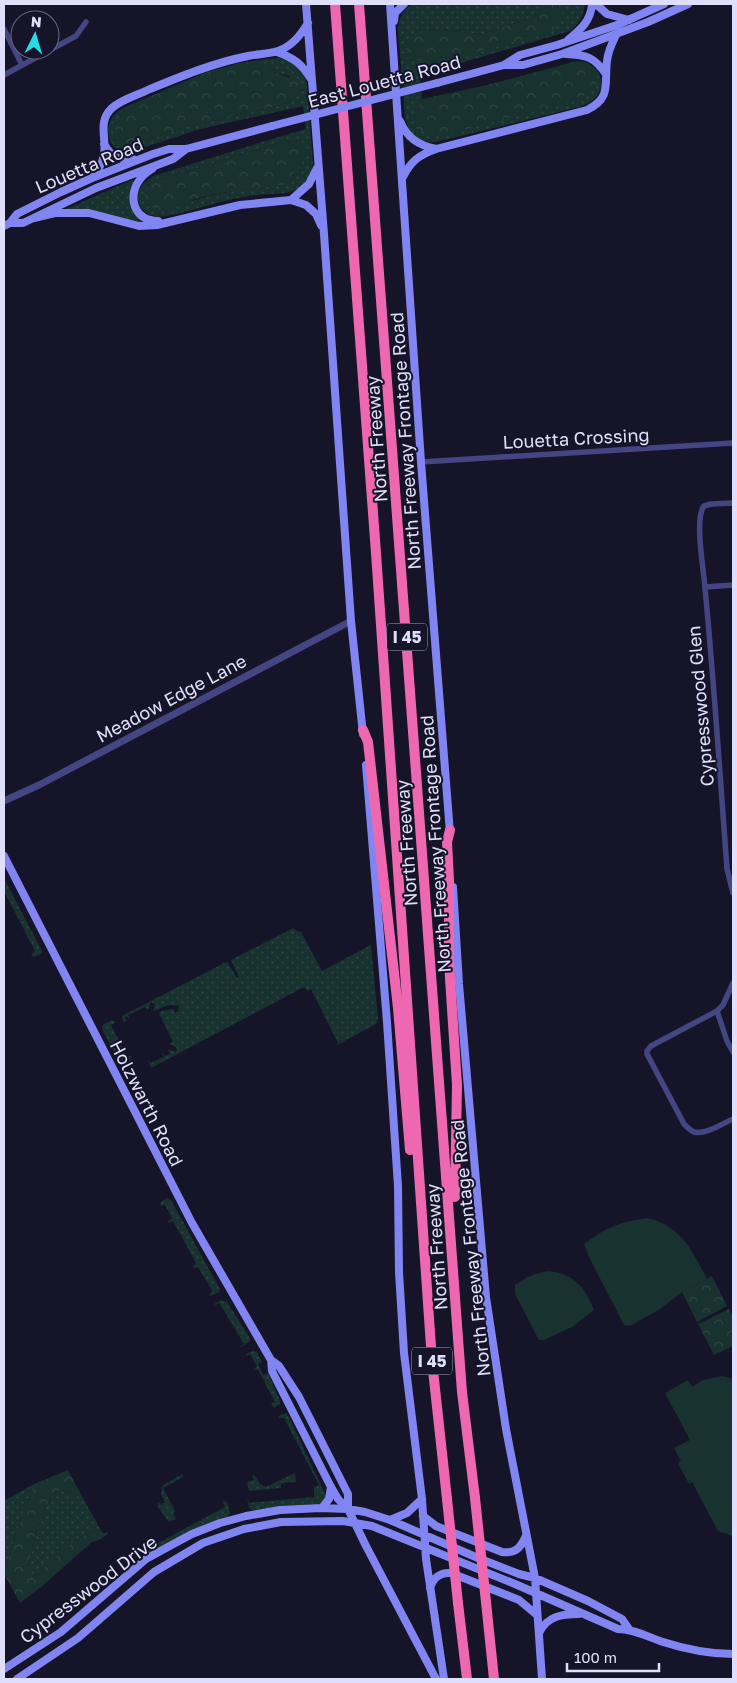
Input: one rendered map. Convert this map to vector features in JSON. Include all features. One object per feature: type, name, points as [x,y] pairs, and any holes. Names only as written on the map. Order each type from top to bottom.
[{"type":"highway","name":"North Freeway","points":[[335,4],[377,563],[432,1361],[467,1679]]},
{"type":"highway","name":"North Freeway","points":[[359,4],[462,1392],[494,1679]]},
{"type":"highway","points":[[363,730],[368,742],[398,1008],[414,1197],[421,1207]]},
{"type":"highway","points":[[450,830],[447,842],[449,963],[457,1085],[454,1271]]},
{"type":"main road","points":[[306,4],[324,229],[351,621],[363,730],[387,1022],[398,1186],[404,1353],[422,1499],[430,1588],[444,1679]]},
{"type":"main road","name":"North Freeway Frontage Road","points":[[390,4],[421,462],[450,830],[460,984],[486,1297],[506,1429],[535,1578],[542,1679]]},
{"type":"main road","points":[[392,27],[396,13],[404,4]]},
{"type":"main road","points":[[564,43],[582,29],[588,20],[592,4]]},
{"type":"main road","points":[[596,4],[607,14],[628,20]]},
{"type":"main road","name":"East Louetta Road","points":[[504,65],[520,55],[564,43],[628,20],[664,4]]},
{"type":"main road","points":[[668,13],[672,4]]},
{"type":"main road","name":"East Louetta Road","points":[[272,126],[504,65],[522,65],[562,54],[616,35],[688,4]]},
{"type":"main road","points":[[92,178],[102,162],[104,144],[103,122],[112,108],[127,99],[217,63],[249,55],[277,52],[295,41],[308,23]]},
{"type":"main road","points":[[402,178],[408,166],[415,158],[436,149],[587,110],[595,106],[602,99],[607,86],[608,52],[616,35]]},
{"type":"main road","points":[[277,52],[296,60],[312,80]]},
{"type":"main road","points":[[562,54],[584,55],[593,59],[606,74]]},
{"type":"main road","points":[[398,117],[403,129],[411,139],[421,145],[436,149]]},
{"type":"main road","name":"Louetta Road","points":[[7,225],[17,214],[92,178],[139,159],[170,149],[186,149],[272,126]]},
{"type":"main road","points":[[104,144],[110,153],[122,160],[139,159]]},
{"type":"main road","name":"Louetta Road","points":[[7,225],[23,223],[96,188],[173,159],[186,149]]},
{"type":"main road","points":[[290,200],[309,184],[318,164]]},
{"type":"main road","points":[[156,165],[141,179],[134,195],[134,204],[137,212],[144,218],[154,221],[173,221]]},
{"type":"main road","points":[[34,218],[55,213],[77,213],[101,215],[139,226],[157,225],[240,205],[290,200],[306,205],[316,214],[324,229]]},
{"type":"main road","name":"Holzwarth Road","points":[[4,856],[192,1223],[271,1360],[272,1371],[331,1487],[338,1499],[348,1510],[436,1679]]},
{"type":"main road","name":"Holzwarth Road","points":[[271,1360],[280,1366],[299,1397],[348,1494],[348,1510]]},
{"type":"main road","points":[[322,1508],[329,1499],[331,1487]]},
{"type":"main road","points":[[390,1520],[407,1513],[422,1499]]},
{"type":"main road","name":"Cypresswood Drive","points":[[4,1670],[60,1632],[146,1559],[198,1532],[235,1518],[280,1510],[322,1508],[370,1513],[588,1601],[622,1619],[629,1629]]},
{"type":"main road","points":[[423,1516],[436,1526],[502,1552],[510,1553],[517,1550],[526,1536]]},
{"type":"main road","name":"Cypresswood Drive","points":[[17,1679],[69,1645],[154,1572],[203,1544],[244,1528],[281,1522],[324,1521],[372,1526],[425,1546],[618,1629],[629,1629]]},
{"type":"main road","points":[[146,1559],[154,1572]]},
{"type":"main road","points":[[430,1588],[433,1581],[439,1575],[451,1573],[519,1600],[537,1615]]},
{"type":"main road","points":[[539,1635],[542,1627],[551,1618],[562,1614],[582,1614]]},
{"type":"main road","points":[[629,1629],[680,1647],[733,1654]]},
{"type":"main road","points":[[60,1632],[69,1645]]},
{"type":"street","points":[[60,45],[76,36],[86,22]]},
{"type":"street","points":[[4,29],[22,65]]},
{"type":"street","points":[[4,75],[31,60]]},
{"type":"street","name":"Louetta Crossing","points":[[421,462],[733,443]]},
{"type":"street","name":"Cypresswood Glen","points":[[733,502],[704,506],[699,516],[703,577],[714,676],[727,869],[733,893]]},
{"type":"street","points":[[705,587],[733,586]]},
{"type":"street","name":"Meadow Edge Lane","points":[[4,801],[351,621]]},
{"type":"street","points":[[733,983],[723,1005],[717,1011],[651,1046],[647,1051],[649,1061],[684,1124],[694,1132],[708,1130],[733,1119]]},
{"type":"street","points":[[717,1011],[733,1052]]},
{"type":"green space","points":[[414,4],[550,4],[536,16],[482,34],[430,29],[407,58],[565,9],[565,4],[585,4],[580,19],[570,31],[420,75],[422,99],[416,109],[597,84],[597,70],[601,82],[599,93],[596,98],[579,107],[436,142],[420,139],[409,129],[405,118],[398,29],[402,14]]},
{"type":"green space","points":[[550,4],[565,4],[565,9],[552,31],[435,64],[407,58],[406,48],[416,35],[430,29],[483,34],[536,16]]},
{"type":"green space","points":[[279,58],[291,60],[306,76],[313,163],[306,183],[298,189],[287,193],[243,197],[169,216],[154,216],[144,211],[139,205],[138,193],[142,185],[153,176],[306,129],[303,106],[200,129],[128,153],[119,151],[112,144],[108,129],[113,116],[125,107],[115,127],[138,143],[185,127],[294,101],[290,76],[274,72],[266,59]],"holes":[[[305,140],[283,185],[223,193],[166,210],[147,186],[152,182],[281,142]]]},
{"type":"green space","points":[[266,59],[274,72],[300,81],[302,90],[294,101],[185,127],[138,143],[124,145],[118,143],[115,127],[125,107],[207,72],[240,63]]},
{"type":"green space","points":[[577,61],[587,62],[597,70],[597,84],[579,100],[453,133],[432,136],[415,127],[416,109],[422,99],[487,85]]},
{"type":"green space","points":[[305,140],[308,156],[283,185],[241,190],[195,199],[166,210],[154,209],[146,202],[145,192],[152,182],[281,142]]},
{"type":"green space","points":[[132,180],[134,182],[131,188],[130,199],[134,209],[146,222],[142,223],[66,209]]},
{"type":"green space","points":[[4,878],[42,951],[41,954],[34,957],[31,955],[35,951],[4,891]]},
{"type":"green space","points":[[293,928],[301,932],[322,971],[371,945],[378,1019],[376,1024],[335,1046],[338,1043],[311,989],[307,991],[304,987],[151,1068],[148,1059],[151,1063],[164,1057],[162,1052],[165,1056],[170,1054],[168,1049],[176,1052],[177,1048],[169,1044],[173,1042],[159,1013],[173,1009],[175,1013],[178,1011],[179,1006],[169,1005],[153,1011],[155,1004],[151,1002],[148,1010],[145,1007],[128,1015],[130,1020],[127,1016],[125,1017],[127,1021],[123,1022],[122,1016],[226,962],[237,978],[239,977],[231,960]]},
{"type":"green space","points":[[112,1020],[116,1022],[111,1025],[127,1057],[132,1056],[130,1060],[121,1064],[102,1029],[103,1025]]},
{"type":"green space","points":[[166,1198],[171,1200],[220,1289],[219,1292],[210,1296],[209,1294],[213,1292],[198,1267],[193,1268],[196,1263],[173,1221],[167,1222],[172,1218],[165,1205],[161,1206],[160,1203]]},
{"type":"green space","points":[[648,1218],[669,1227],[685,1241],[707,1279],[682,1292],[660,1309],[630,1326],[624,1325],[584,1244],[614,1226]]},
{"type":"green space","points":[[549,1271],[565,1275],[578,1283],[587,1295],[594,1310],[572,1327],[544,1340],[539,1340],[515,1294],[515,1285],[531,1276]]},
{"type":"green space","points":[[712,1276],[727,1306],[697,1322],[682,1292]]},
{"type":"green space","points":[[221,1300],[227,1302],[250,1338],[250,1341],[241,1347],[244,1344],[221,1306],[219,1303],[214,1304]]},
{"type":"green space","points":[[729,1309],[733,1318],[733,1346],[714,1355],[698,1324]]},
{"type":"green space","points":[[253,1351],[257,1352],[262,1362],[258,1364],[263,1375],[268,1373],[280,1401],[280,1404],[274,1408],[271,1404],[275,1402],[258,1370],[253,1370],[257,1367],[250,1354],[246,1356],[246,1354]]},
{"type":"green space","points":[[722,1376],[733,1379],[733,1536],[718,1531],[692,1482],[689,1484],[678,1463],[681,1461],[674,1448],[690,1440],[665,1393],[688,1380],[692,1387],[703,1380]]},
{"type":"green space","points":[[287,1413],[326,1496],[323,1503],[319,1504],[281,1506],[253,1511],[249,1508],[247,1498],[249,1503],[314,1497],[314,1487],[319,1485],[284,1418],[278,1418],[280,1415]]},
{"type":"green space","points":[[68,1470],[78,1489],[76,1496],[62,1489],[51,1496],[36,1532],[28,1568],[34,1577],[77,1539],[95,1530],[99,1540],[92,1542],[20,1603],[4,1574],[16,1533],[34,1484]]},
{"type":"green space","points":[[295,1473],[296,1482],[281,1483],[281,1488],[249,1491],[247,1482],[254,1480],[252,1475],[255,1476],[260,1484],[266,1487]]},
{"type":"green space","points":[[183,1474],[183,1477],[163,1488],[175,1511],[173,1513],[176,1519],[169,1522],[158,1507],[158,1502],[161,1505],[165,1502],[161,1494],[163,1485]]},
{"type":"green space","points":[[34,1484],[16,1533],[4,1574],[4,1501]]},
{"type":"green space","points":[[62,1489],[76,1496],[78,1489],[103,1534],[107,1532],[108,1534],[99,1540],[95,1530],[77,1539],[34,1577],[28,1568],[36,1532],[51,1496]]},
{"type":"green space","points":[[223,1501],[227,1502],[230,1513],[227,1517],[186,1533],[152,1553],[147,1552],[144,1548],[145,1546],[147,1549],[225,1507]]}]
